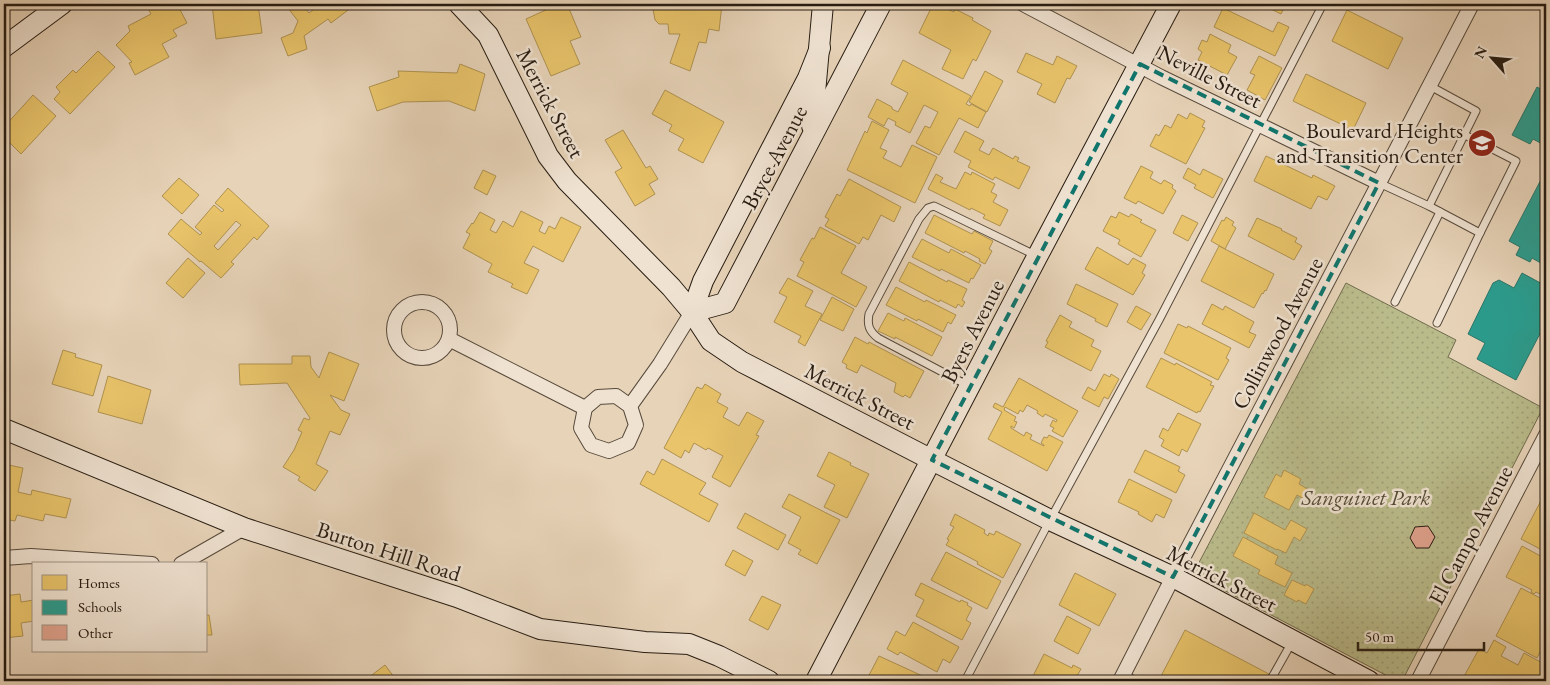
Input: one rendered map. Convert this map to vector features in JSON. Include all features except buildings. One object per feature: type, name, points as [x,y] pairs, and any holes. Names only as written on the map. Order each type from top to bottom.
[{"type":"street","points":[[4,47],[62,4]]},
{"type":"street","name":"Merrick Street","points":[[459,4],[488,36],[548,156],[562,175],[671,287],[692,312],[711,341],[742,362],[1050,520],[1173,577],[1369,681]]},
{"type":"street","points":[[811,137],[824,4]]},
{"type":"street","name":"Bryce Avenue","points":[[692,312],[725,303],[881,4]]},
{"type":"street","name":"Neville Street","points":[[1024,4],[1140,64],[1161,77],[1379,183]]},
{"type":"street","name":"Byers Avenue","points":[[816,681],[1171,4]]},
{"type":"street","name":"Collinwood Avenue","points":[[1122,678],[1472,4]]},
{"type":"street","name":"Bryce Avenue","points":[[630,406],[660,364],[692,312],[703,281],[808,78],[820,48]]},
{"type":"street","points":[[427,302],[441,309],[446,316],[450,323],[449,339],[440,353],[425,359],[409,356],[397,345],[393,329],[398,314],[411,304],[427,302]]},
{"type":"street","points":[[449,339],[584,408]]},
{"type":"street","points":[[616,396],[630,406],[636,425],[628,443],[609,451],[590,445],[581,428],[584,408],[598,397],[616,396]]},
{"type":"street","name":"Burton Hill Road","points":[[4,429],[244,528],[457,597],[540,629],[645,642],[689,644],[719,656],[769,681]]},
{"type":"street","name":"El Campo Avenue","points":[[1418,681],[1546,435]]},
{"type":"street","points":[[184,562],[244,528]]},
{"type":"street","points":[[4,558],[31,556],[122,562]]},
{"type":"lane","points":[[965,681],[1159,320],[1323,4]]},
{"type":"lane","points":[[1429,206],[1476,111],[1430,86]]},
{"type":"lane","points":[[1437,323],[1516,160],[1465,135]]},
{"type":"lane","points":[[1379,183],[1429,206],[1480,233]]},
{"type":"lane","points":[[970,386],[878,338],[871,333],[869,328],[869,314],[919,219],[928,208],[934,206],[1037,257]]},
{"type":"lane","points":[[1395,302],[1440,212]]},
{"type":"lane","points":[[1270,681],[1293,641]]},
{"type":"lane","points":[[1122,678],[1137,681]]},
{"type":"highlighted area","points":[[1140,64],[1379,183],[1173,577],[932,460]]},
{"type":"green space","name":"Sanguinet Park","points":[[1346,283],[1456,340],[1448,357],[1543,408],[1402,681],[1397,681],[1193,574]]},
{"type":"place","name":"Boulevard Heights and Transition Center","points":[[1482,143]]}]
